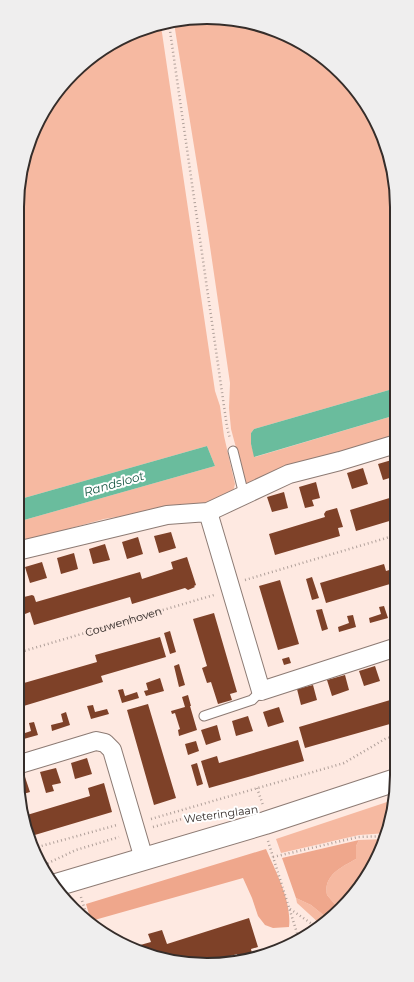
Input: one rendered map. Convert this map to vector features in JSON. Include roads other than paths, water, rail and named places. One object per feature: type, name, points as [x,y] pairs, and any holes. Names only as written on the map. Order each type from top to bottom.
[{"type":"street","points":[[24,549],[167,514],[208,512],[289,474],[390,446]]},
{"type":"street","points":[[208,512],[261,691],[390,649]]},
{"type":"street","points":[[24,763],[96,741],[105,743],[112,750],[144,859]]},
{"type":"street","name":"Weteringlaan","points":[[61,885],[144,859],[261,814],[390,782]]},
{"type":"lane","points":[[233,451],[244,495]]},
{"type":"lane","points":[[204,716],[252,700],[261,691]]},
{"type":"water","points":[[390,390],[390,417],[254,457],[251,444],[251,433],[254,429]]},
{"type":"water","name":"Randsloot","points":[[207,446],[215,466],[24,520],[24,498]]}]
